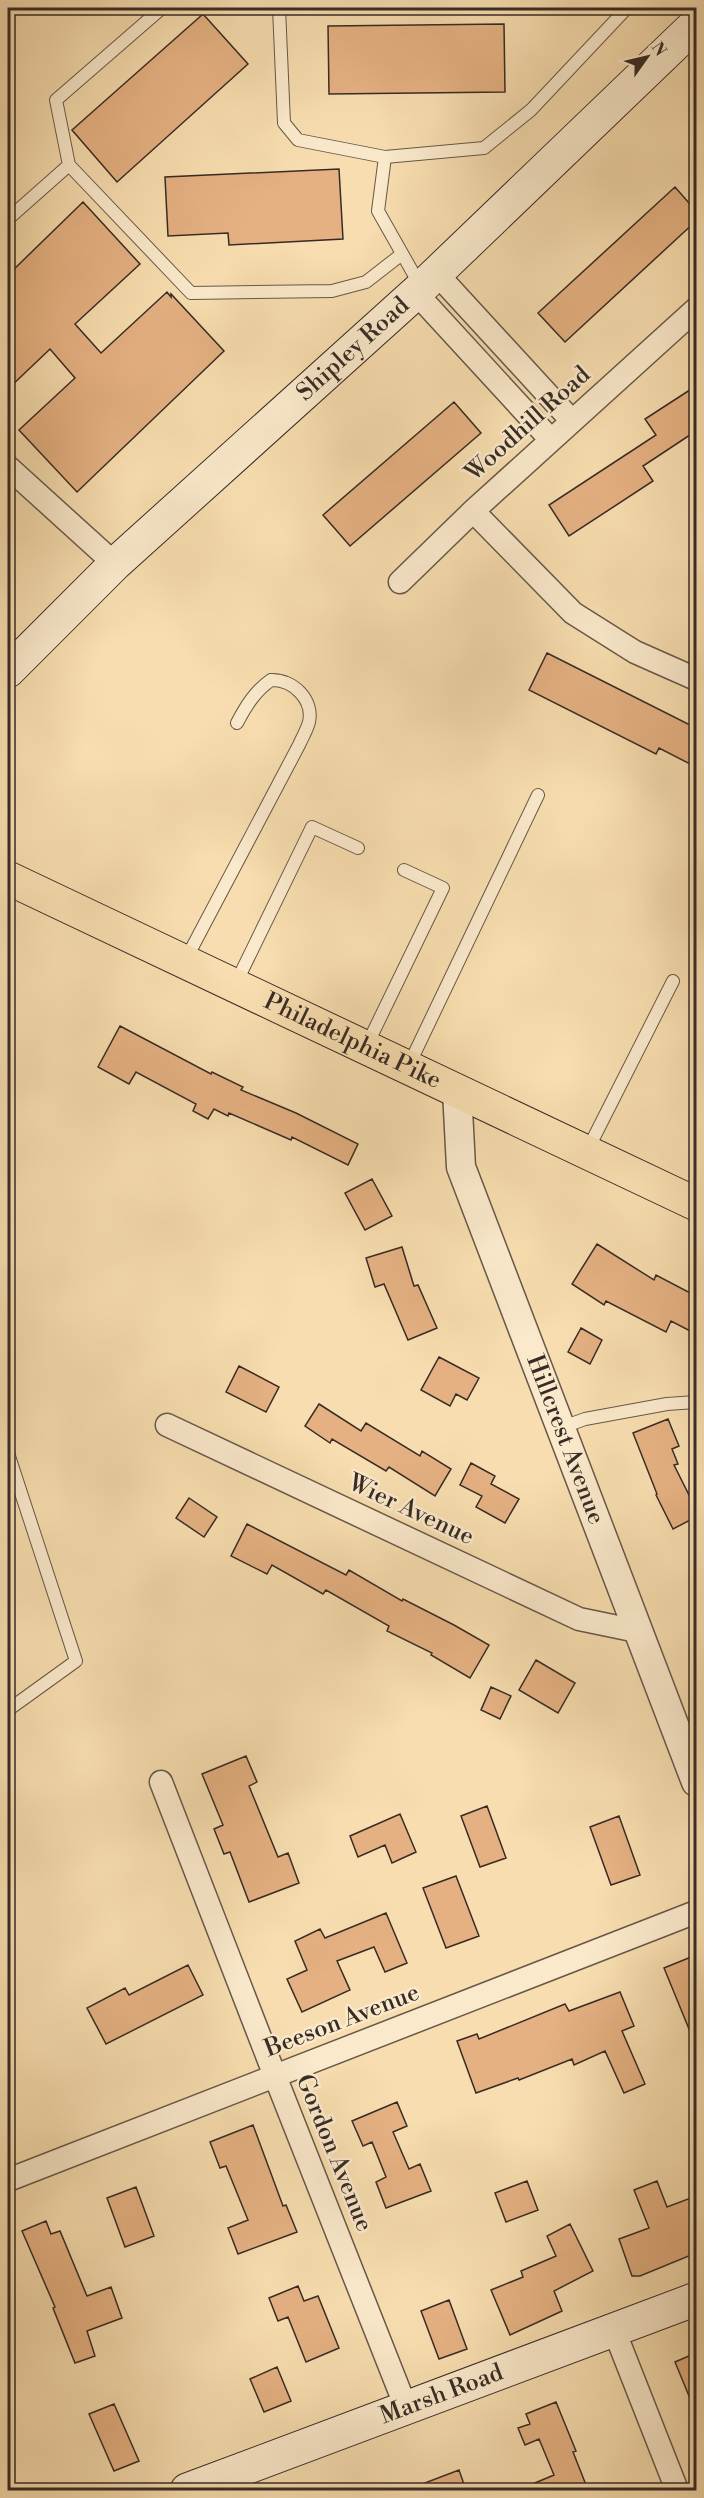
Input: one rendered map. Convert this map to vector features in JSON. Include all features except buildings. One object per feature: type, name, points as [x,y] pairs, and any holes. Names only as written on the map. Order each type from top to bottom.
[{"type":"main road","name":"Shipley Road","points":[[8,671],[115,564],[425,285],[696,24]]},
{"type":"main road","name":"Philadelphia Pike","points":[[8,878],[696,1204]]},
{"type":"main road","name":"Marsh Road","points":[[187,2490],[696,2299]]},
{"type":"street","points":[[425,285],[572,421]]},
{"type":"street","points":[[425,285],[551,440]]},
{"type":"street","name":"Woodhill Road","points":[[400,582],[473,511],[696,309]]},
{"type":"street","points":[[8,467],[115,564]]},
{"type":"street","points":[[473,511],[573,613],[635,652],[696,680]]},
{"type":"street","name":"Hillcrest Avenue","points":[[457,1091],[461,1167],[696,1782]]},
{"type":"street","name":"Wier Avenue","points":[[167,1425],[579,1619],[637,1631]]},
{"type":"street","name":"Gordon Avenue","points":[[161,1782],[407,2409]]},
{"type":"street","name":"Beeson Avenue","points":[[8,2180],[696,1912]]},
{"type":"street","points":[[614,2330],[677,2490]]},
{"type":"lane","points":[[162,8],[56,100],[69,165],[190,293],[332,291],[366,282],[402,254]]},
{"type":"lane","points":[[279,8],[284,123],[298,140],[385,157],[484,148],[531,110],[627,8]]},
{"type":"lane","points":[[385,157],[378,211],[402,254],[425,285]]},
{"type":"lane","points":[[8,219],[69,165]]},
{"type":"lane","points":[[185,962],[309,722],[309,709],[305,698],[294,687],[285,682],[271,680],[246,705],[237,723]]},
{"type":"lane","points":[[408,1068],[538,795]]},
{"type":"lane","points":[[235,986],[312,826],[358,848]]},
{"type":"lane","points":[[365,1048],[443,888],[404,870]]},
{"type":"lane","points":[[587,1152],[673,981]]},
{"type":"lane","points":[[560,1428],[585,1419],[667,1404],[696,1402]]},
{"type":"lane","points":[[8,1453],[76,1661],[8,1710]]}]
